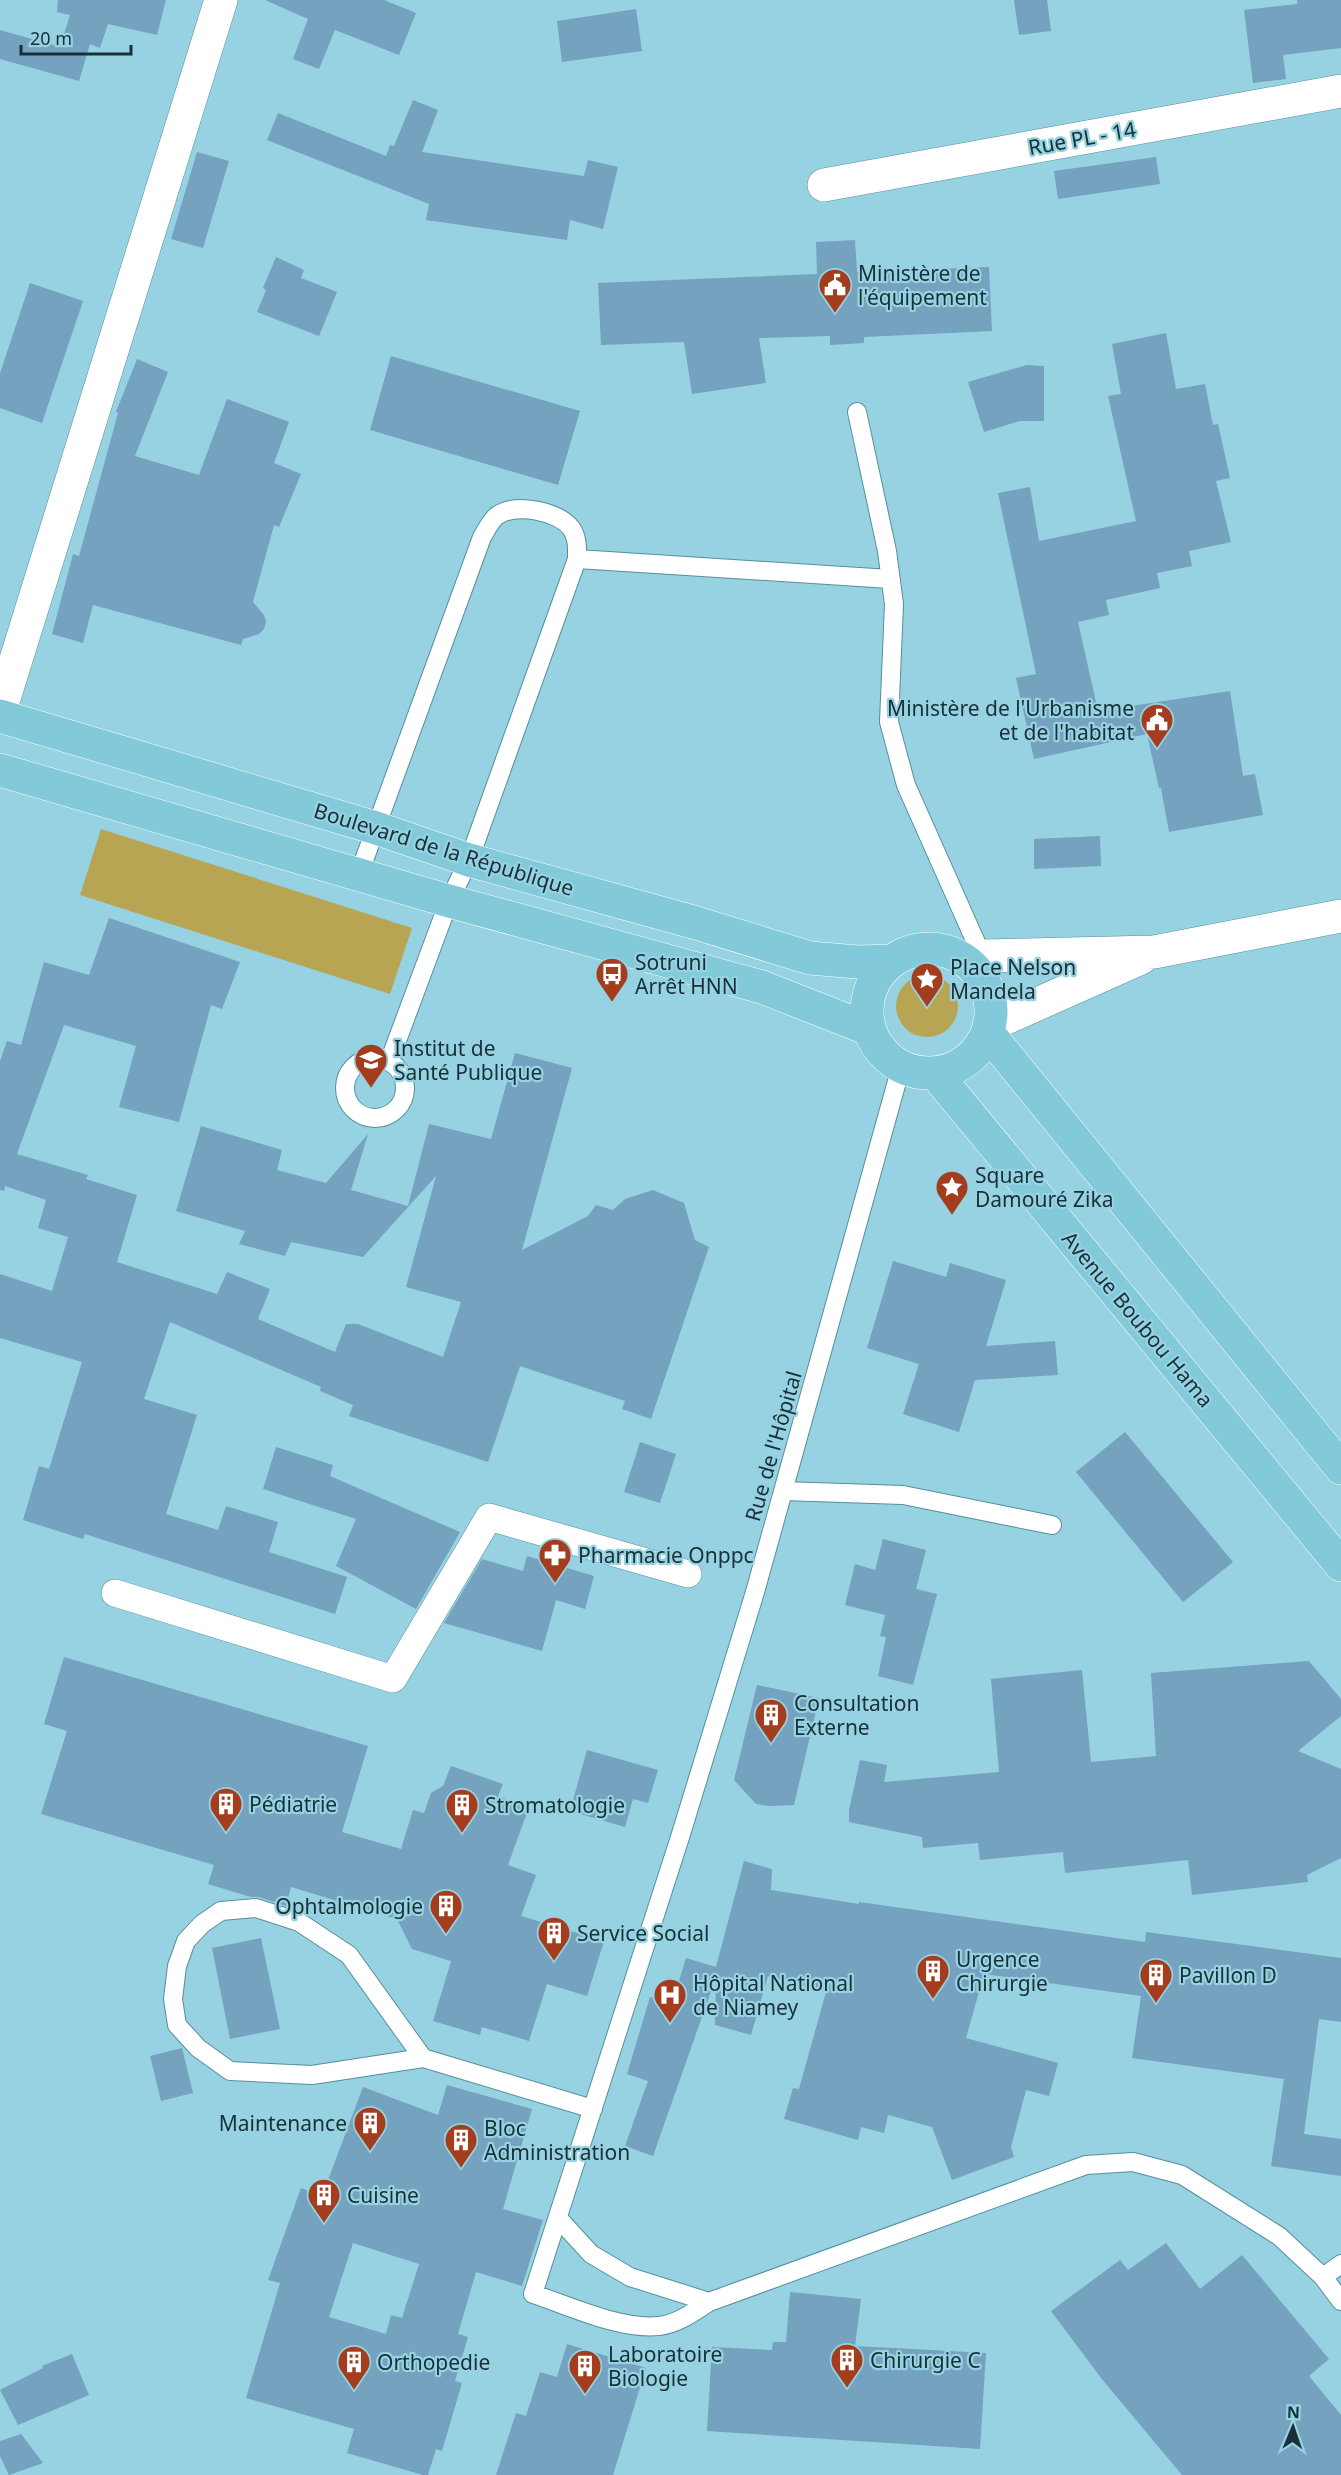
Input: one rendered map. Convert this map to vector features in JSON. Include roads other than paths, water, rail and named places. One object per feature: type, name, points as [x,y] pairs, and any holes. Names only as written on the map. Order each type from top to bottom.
[{"type":"main road","name":"Boulevard de la République","points":[[0,716],[376,828],[469,860],[693,922],[810,958],[857,962],[891,961]]},
{"type":"main road","points":[[0,770],[449,901],[762,987],[869,1029]]},
{"type":"main road","points":[[927,948],[973,958],[988,988],[992,1006],[989,1029],[980,1048],[967,1061],[952,1069],[935,1073],[918,1072],[901,1067],[887,1057],[875,1044],[866,1014],[872,984],[880,971],[908,951],[927,948]]},
{"type":"main road","points":[[989,1029],[1341,1468]]},
{"type":"main road","name":"Avenue Boubou Hama","points":[[935,1073],[1341,1565]]},
{"type":"street","points":[[0,711],[221,0]]},
{"type":"street","name":"Rue PL - 14","points":[[824,185],[1341,91]]},
{"type":"street","points":[[973,958],[1154,952],[1341,916]]},
{"type":"street","points":[[989,1029],[1154,952]]},
{"type":"street","points":[[115,1593],[393,1679],[489,1517],[688,1574]]},
{"type":"lane","points":[[857,412],[887,551],[894,604],[889,722],[906,785],[973,958]]},
{"type":"lane","points":[[359,873],[482,537],[496,515],[517,508],[543,512],[570,526],[577,539],[577,559],[469,860],[449,901],[389,1062]]},
{"type":"lane","points":[[577,559],[890,579]]},
{"type":"lane","name":"Rue de l'Hôpital","points":[[709,2302],[681,2319],[660,2326],[632,2325],[533,2294],[681,1834],[755,1592],[901,1067]]},
{"type":"lane","points":[[783,1491],[903,1495],[1052,1526]]},
{"type":"lane","points":[[423,2058],[349,1955],[299,1922],[256,1908],[221,1911],[202,1924],[186,1941],[177,1966],[173,1999],[177,2025],[198,2048],[230,2071],[312,2075],[423,2058],[593,2109]]},
{"type":"lane","points":[[558,2218],[591,2254],[630,2277],[709,2302],[1086,2165],[1133,2162],[1182,2175],[1279,2236],[1323,2277],[1341,2301]]},
{"type":"lane","points":[[1323,2277],[1341,2264]]},
{"type":"place","name":"Ministère de l'équipement","points":[[835,314]]},
{"type":"place","name":"Ministère de l'Urbanisme et de l'habitat","points":[[1157,749]]},
{"type":"place","name":"Sotruni Arrêt HNN","points":[[612,1003]]},
{"type":"place","name":"Place Nelson Mandela","points":[[927,1008]]},
{"type":"place","name":"Institut de Santé Publique","points":[[371,1089]]},
{"type":"place","name":"Square Damouré Zika","points":[[952,1216]]},
{"type":"place","name":"Pharmacie Onppc","points":[[555,1584]]},
{"type":"place","name":"Consultation Externe","points":[[771,1744]]},
{"type":"place","name":"Pédiatrie","points":[[226,1833]]},
{"type":"place","name":"Stromatologie","points":[[462,1834]]},
{"type":"place","name":"Ophtalmologie","points":[[446,1935]]},
{"type":"place","name":"Service Social","points":[[554,1962]]},
{"type":"place","name":"Urgence Chirurgie","points":[[933,2000]]},
{"type":"place","name":"Pavillon D","points":[[1156,2004]]},
{"type":"place","name":"Hôpital National de Niamey","points":[[670,2024]]},
{"type":"place","name":"Maintenance","points":[[370,2152]]},
{"type":"place","name":"Bloc Administration","points":[[461,2169]]},
{"type":"place","name":"Cuisine","points":[[324,2224]]},
{"type":"place","name":"Chirurgie C","points":[[847,2389]]},
{"type":"place","name":"Orthopedie","points":[[354,2391]]},
{"type":"place","name":"Laboratoire Biologie","points":[[585,2395]]}]
